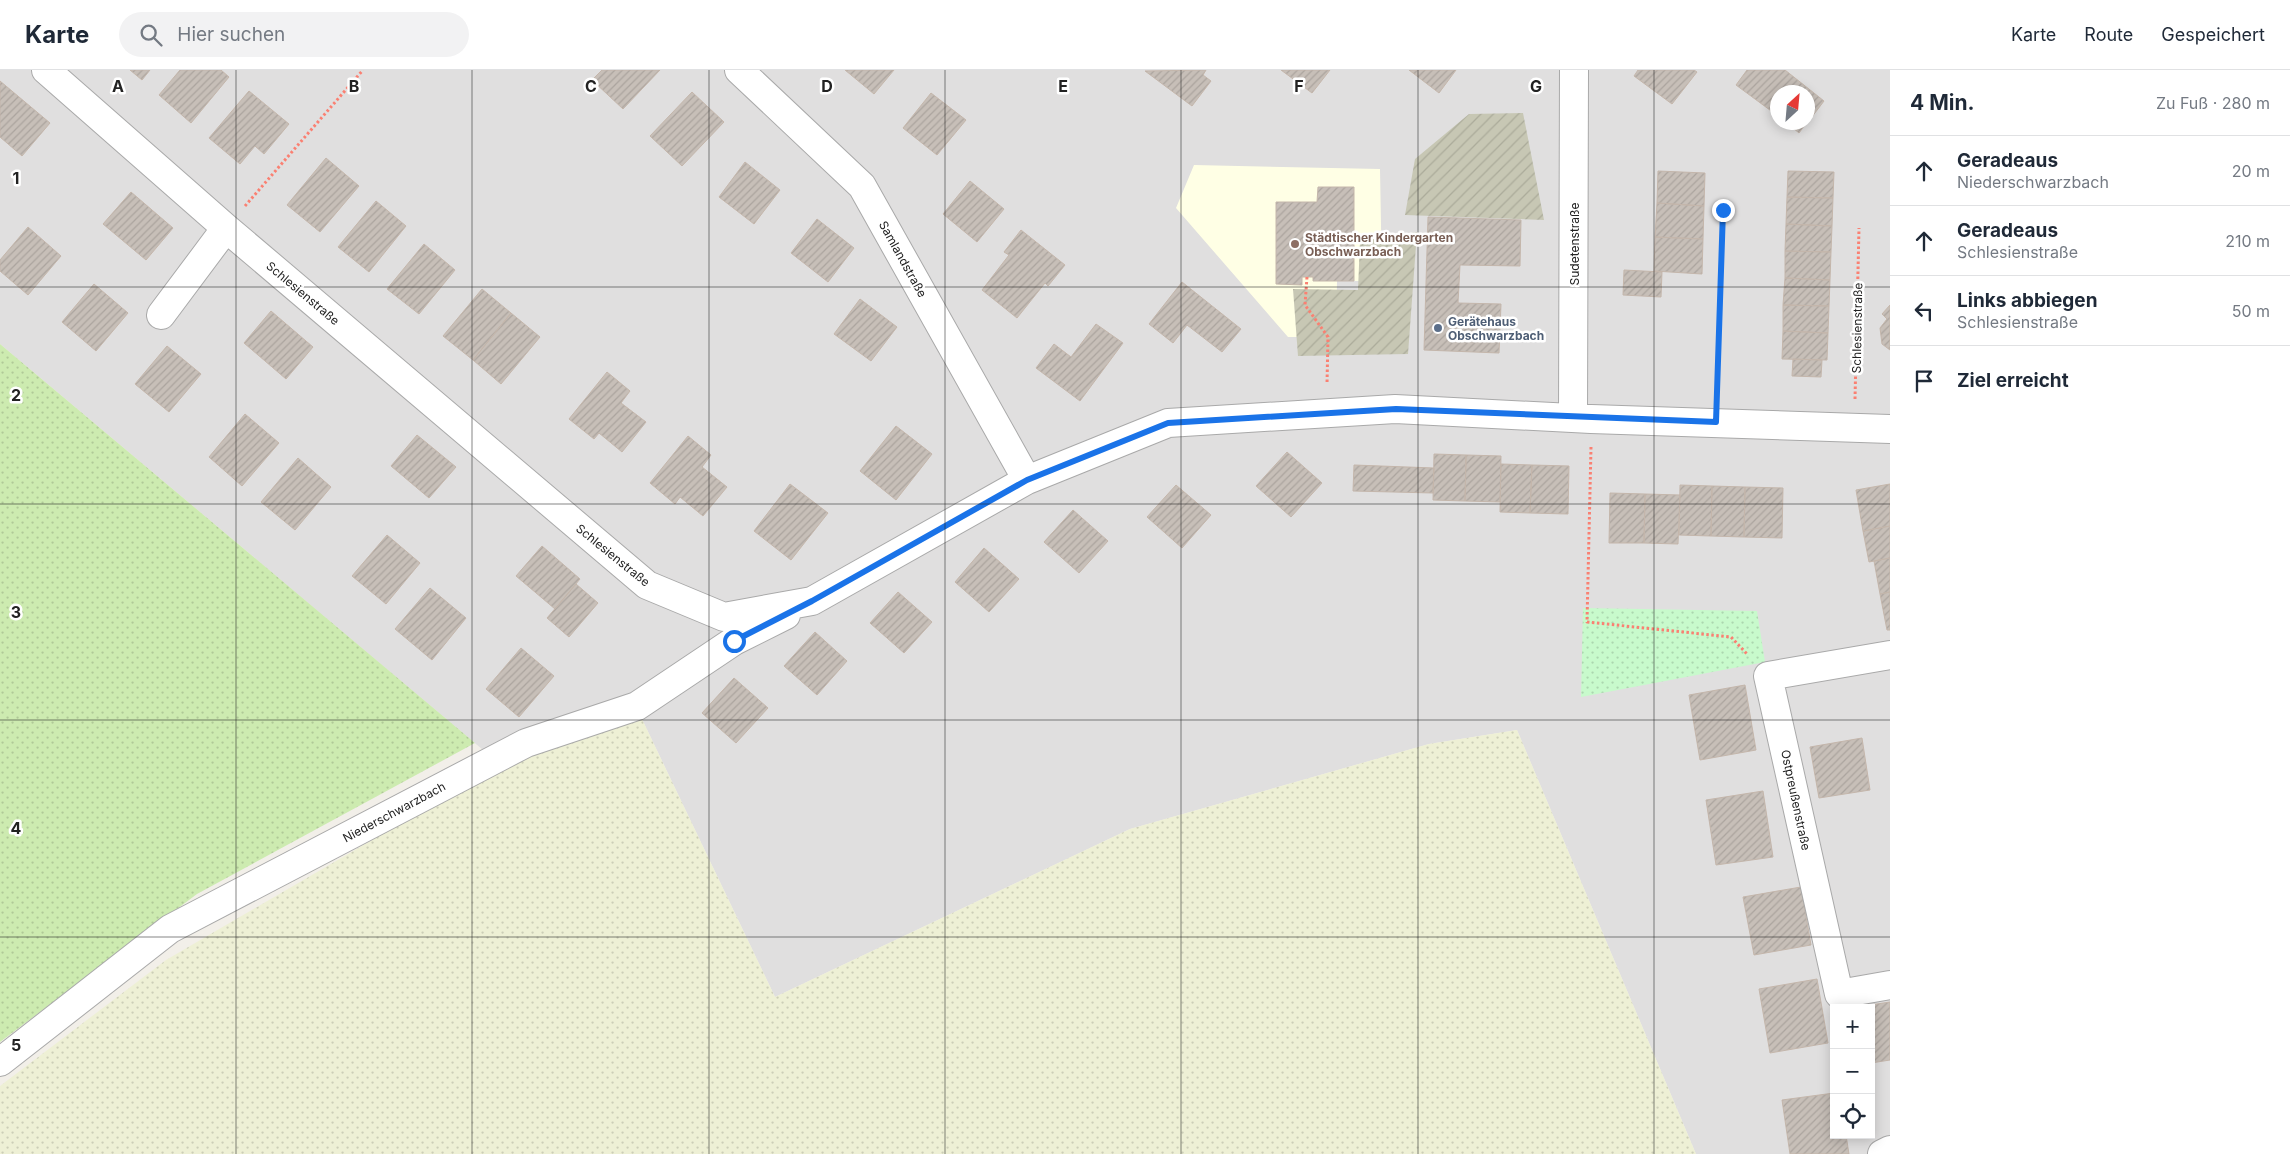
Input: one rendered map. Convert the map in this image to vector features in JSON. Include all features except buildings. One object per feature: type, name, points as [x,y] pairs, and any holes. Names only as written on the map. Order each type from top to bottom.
[{"type":"street","name":"Schlesienstraße","points":[[46,70],[226,228],[647,585],[724,617],[812,601],[1027,480],[1168,423],[1396,409],[1890,429]]},
{"type":"street","name":"Samlandstraße","points":[[738,70],[862,186],[1027,480]]},
{"type":"street","name":"Sudetenstraße","points":[[1574,70],[1582,418]]},
{"type":"street","points":[[162,315],[226,228]]},
{"type":"street","name":"Niederschwarzbach","points":[[0,1062],[170,929],[526,743],[637,706],[734,641],[812,601]]},
{"type":"street","points":[[1768,676],[1890,655]]},
{"type":"street","name":"Ostpreußenstraße","points":[[1768,676],[1838,994],[1890,986]]},
{"type":"street","points":[[1882,1154],[1890,1150]]},
{"type":"path","points":[[226,228],[363,70]]},
{"type":"path","points":[[1716,422],[1723,210]]},
{"type":"path","name":"Schlesienstraße","points":[[1855,428],[1859,228]]},
{"type":"path","points":[[1307,277],[1305,305],[1328,338],[1326,413]]},
{"type":"path","points":[[1582,418],[1587,622],[1731,636],[1768,676]]},
{"type":"shaded area","points":[[0,70],[1890,70],[1890,1154],[1696,1154],[1517,730],[1429,744],[1130,829],[775,997],[641,717],[501,765],[0,344]]},
{"type":"shaded area","points":[[1523,113],[1544,220],[1405,215],[1415,159],[1469,114]]},
{"type":"shaded area","name":"Städtischer Kindergarten Obschwarzbach","points":[[1194,165],[1380,169],[1382,281],[1337,281],[1336,337],[1288,337],[1176,208]]},
{"type":"shaded area","points":[[1417,232],[1408,354],[1298,356],[1293,289],[1358,290],[1360,241]]},
{"type":"shaded area","points":[[641,717],[775,997],[1130,829],[1429,744],[1517,730],[1696,1154],[0,1154],[0,1086],[166,960],[501,765]]},
{"type":"green space","points":[[0,344],[475,743],[197,894],[0,1042]]},
{"type":"green space","points":[[1583,608],[1757,611],[1765,662],[1581,697]]},
{"type":"place","name":"Städtischer Kindergarten Obschwarzbach","points":[[1295,244]]},
{"type":"place","name":"Gerätehaus Obschwarzbach","points":[[1438,328]]},
{"type":"route","points":[[734,641],[812,601],[1027,480],[1168,423],[1396,409],[1573,418],[1716,422],[1723,210]]}]
